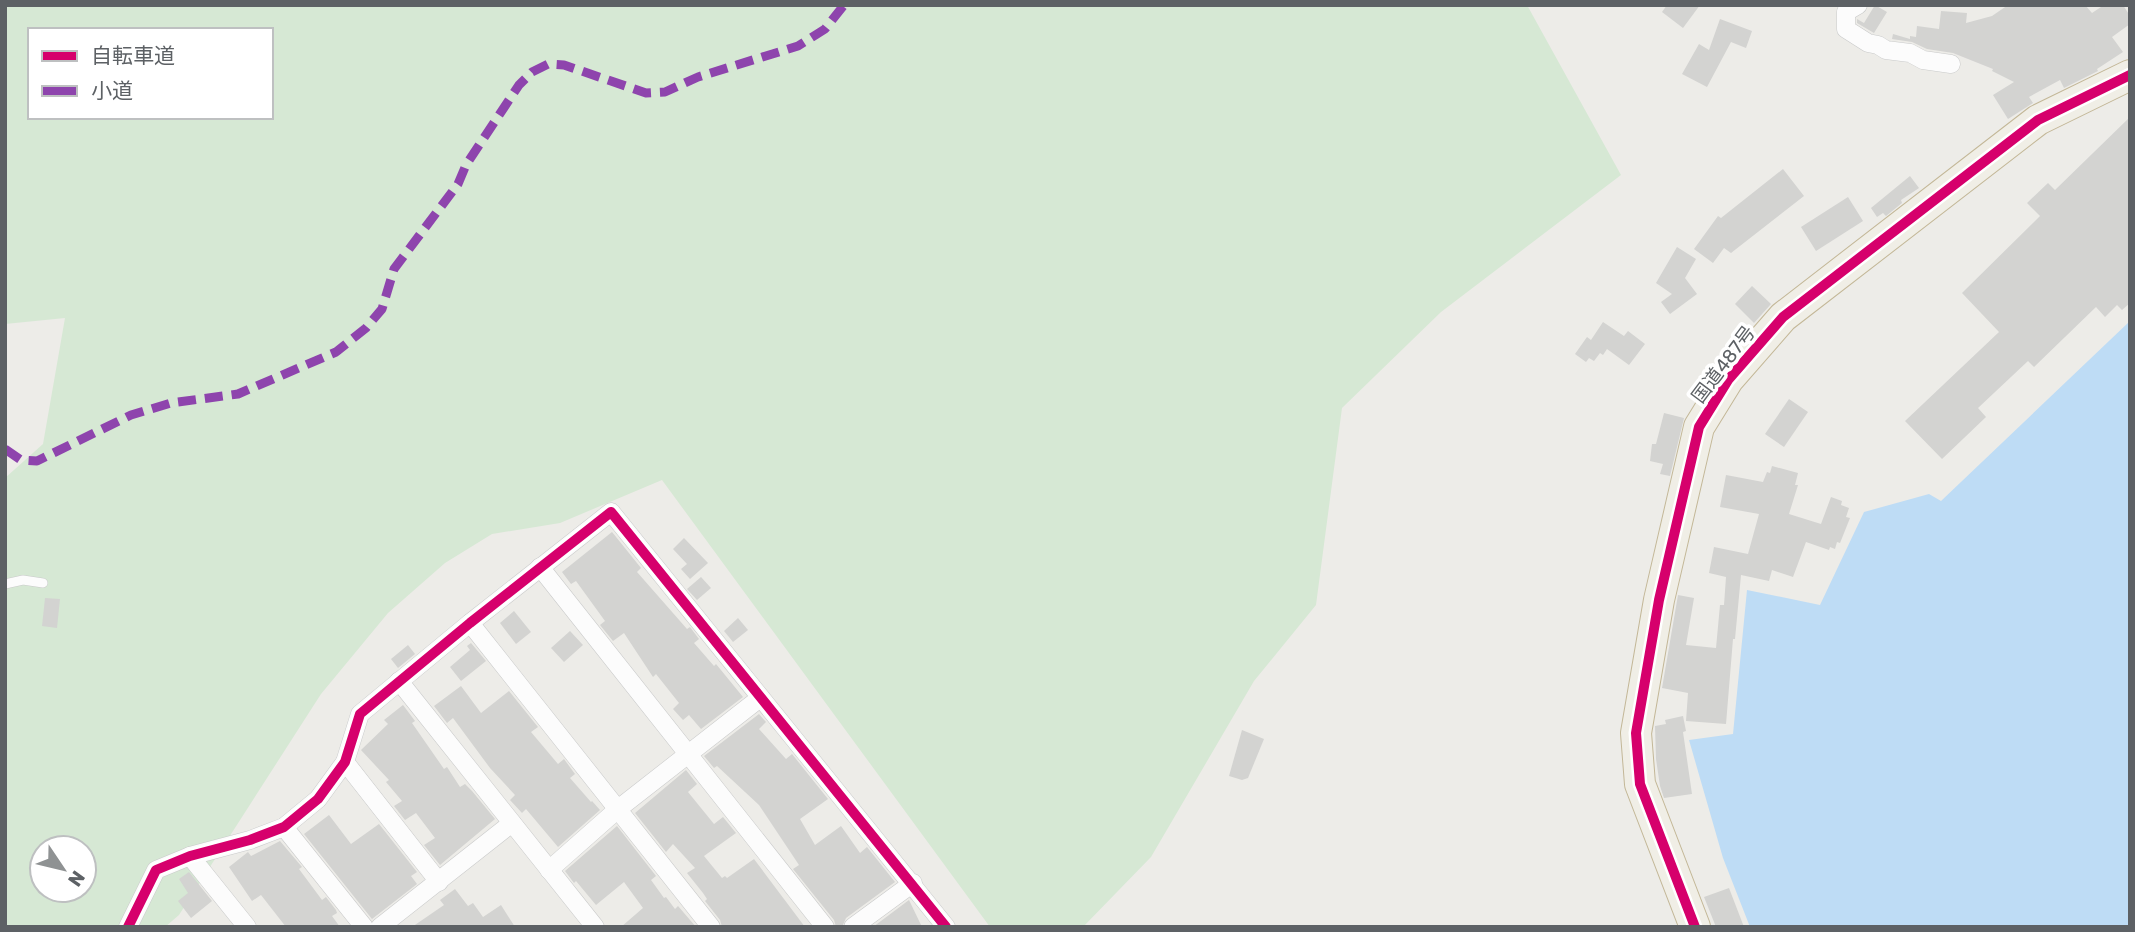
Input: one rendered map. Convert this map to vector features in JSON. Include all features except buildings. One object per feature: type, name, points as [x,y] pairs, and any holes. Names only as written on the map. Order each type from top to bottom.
[{"type":"highway","name":"国道487号","points":[[1695,927],[1640,784],[1636,733],[1658,600],[1699,426],[1728,380],[1783,317],[2038,120],[2130,75]]},
{"type":"street","points":[[1858,5],[1846,12],[1846,29],[1868,43],[1886,50],[1910,53],[1923,60],[1951,64]]},
{"type":"street","points":[[129,926],[156,870],[190,856],[250,840],[284,827],[318,799],[345,762],[360,714],[611,512],[946,927]]},
{"type":"street","points":[[540,567],[825,927]]},
{"type":"street","points":[[470,623],[711,927]]},
{"type":"street","points":[[399,681],[595,927]]},
{"type":"street","points":[[548,870],[618,809],[760,698]]},
{"type":"street","points":[[345,762],[439,882]]},
{"type":"street","points":[[380,927],[512,823]]},
{"type":"street","points":[[284,827],[363,927]]},
{"type":"street","points":[[190,856],[247,927]]},
{"type":"street","points":[[853,927],[913,883]]},
{"type":"lane","points":[[5,584],[23,580],[43,583]]},
{"type":"green space","points":[[5,5],[1527,5],[1621,175],[1441,312],[1342,408],[1316,605],[1254,681],[1151,857],[1083,927],[990,927],[662,480],[560,523],[492,534],[445,563],[388,613],[321,694],[179,915],[165,927],[5,927],[5,478],[43,444],[65,318],[5,324]]},
{"type":"water","points":[[2130,321],[2130,927],[1750,927],[1723,858],[1689,740],[1733,734],[1747,590],[1820,605],[1864,512],[1929,494],[1941,501]]},
{"type":"marked path","points":[[5,449],[21,460],[37,461],[131,415],[171,403],[238,394],[336,352],[366,328],[382,309],[394,269],[458,184],[466,165],[519,85],[532,72],[548,64],[564,65],[646,93],[665,92],[698,77],[798,46],[825,29],[844,5]]},
{"type":"cycle path","points":[[1695,927],[1640,784],[1636,733],[1659,600],[1699,427],[1728,380],[1783,317],[2038,120],[2130,75]]},
{"type":"cycle path","points":[[128,927],[156,870],[190,856],[250,840],[284,827],[318,799],[345,762],[360,714],[611,512],[946,927]]}]
